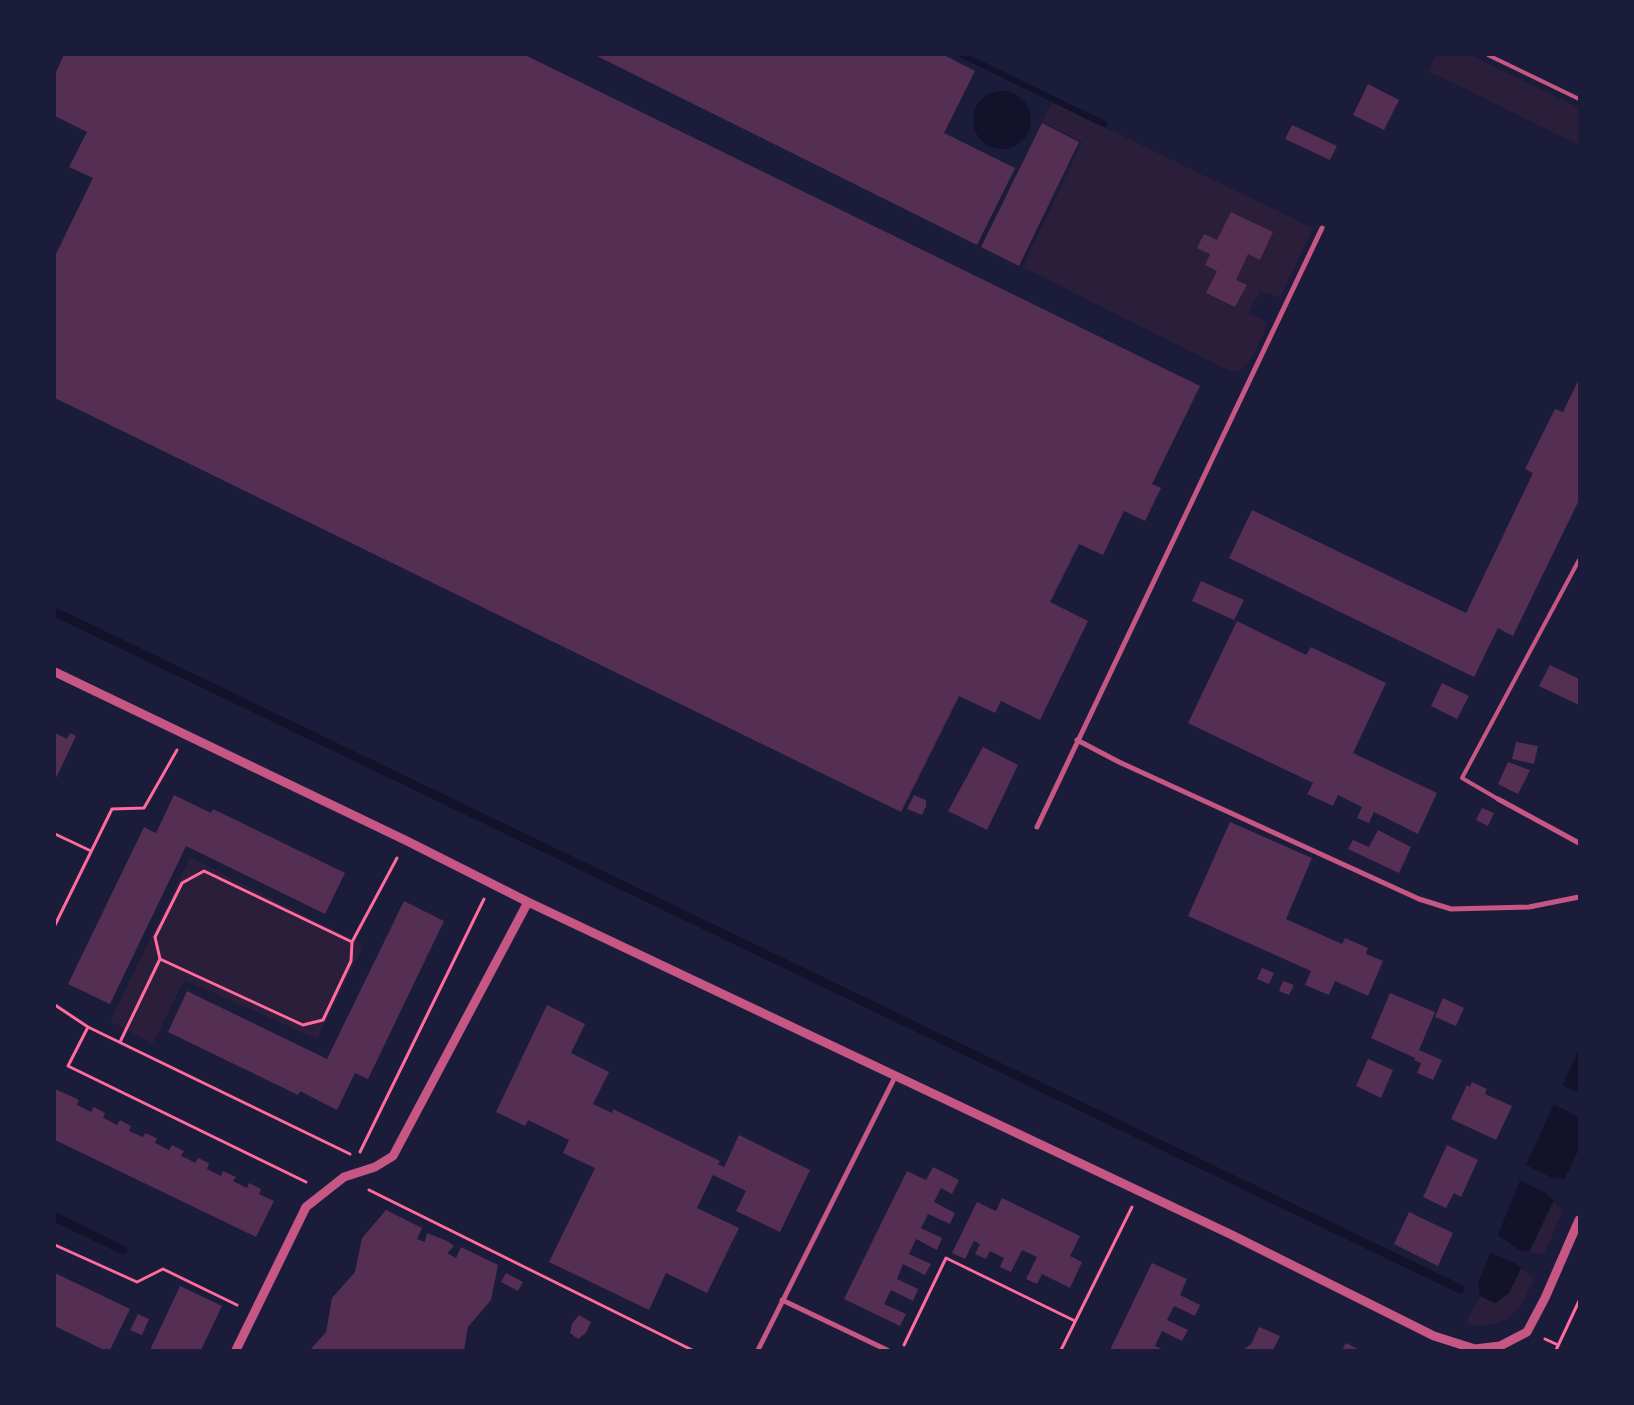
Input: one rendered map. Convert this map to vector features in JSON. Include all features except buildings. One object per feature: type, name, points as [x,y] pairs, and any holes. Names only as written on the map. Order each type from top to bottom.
[{"type":"street","points":[[1037,827],[1322,228]]},
{"type":"street","points":[[55,672],[186,734],[528,902],[896,1074],[1142,1192],[1434,1336],[1475,1349],[1490,1349],[1514,1340],[1528,1332],[1579,1220]]},
{"type":"street","points":[[1077,740],[1119,762],[1419,899],[1451,909],[1529,907],[1579,897]]},
{"type":"street","points":[[1498,799],[1579,843]]},
{"type":"street","points":[[236,1350],[306,1207],[344,1177],[375,1167],[393,1156],[528,902]]},
{"type":"street","points":[[758,1350],[896,1074]]},
{"type":"street","points":[[782,1300],[887,1350]]},
{"type":"lane","points":[[1488,55],[1579,99]]},
{"type":"lane","points":[[1498,799],[1462,778],[1579,560]]},
{"type":"path","points":[[55,925],[112,809],[144,808],[186,734]]},
{"type":"path","points":[[55,834],[91,851]]},
{"type":"path","points":[[160,959],[303,1025],[323,1020],[351,961],[352,942],[406,841]]},
{"type":"path","points":[[120,1042],[160,959],[156,937],[182,883],[204,872],[352,942]]},
{"type":"path","points":[[55,1005],[88,1027],[358,1157],[492,883]]},
{"type":"path","points":[[88,1027],[68,1066],[325,1192]]},
{"type":"path","points":[[344,1177],[692,1350]]},
{"type":"path","points":[[1061,1350],[1124,1219],[1142,1192]]},
{"type":"path","points":[[55,1245],[137,1282],[162,1269],[254,1313]]},
{"type":"path","points":[[901,1350],[946,1258],[1075,1321]]},
{"type":"path","points":[[1556,1350],[1579,1301]]},
{"type":"shaded area","points":[[956,55],[969,55],[1107,122],[1108,125],[1103,127]]},
{"type":"shaded area","points":[[1436,55],[1471,55],[1579,108],[1579,145],[1428,71]]},
{"type":"shaded area","points":[[1002,91],[1013,93],[1026,104],[1031,120],[1029,131],[1018,144],[1002,149],[991,147],[978,136],[973,120],[975,109],[986,96]]},
{"type":"shaded area","points":[[1052,102],[1313,228],[1280,298],[1260,291],[1248,313],[1268,322],[1254,354],[1245,367],[1231,372],[1023,267],[1082,142],[1042,122]]},
{"type":"shaded area","points":[[190,857],[364,945],[317,1039],[184,980],[153,1044],[110,1021]]},
{"type":"shaded area","points":[[1579,1049],[1579,1149],[1509,1293],[1495,1303],[1480,1296],[1478,1284],[1528,1161]]},
{"type":"shaded area","points":[[1554,1200],[1562,1213],[1544,1254],[1528,1252]]},
{"type":"shaded area","points":[[1521,1268],[1534,1278],[1523,1301],[1510,1317],[1501,1322],[1491,1324],[1465,1324],[1480,1296],[1495,1303],[1509,1293]]},
{"type":"pier","points":[[1560,1084],[1579,1093],[1579,1117],[1551,1103]]},
{"type":"pier","points":[[1524,1164],[1550,1177],[1567,1180],[1556,1202],[1544,1192],[1518,1180]]},
{"type":"pier","points":[[1496,1234],[1519,1250],[1531,1252],[1523,1270],[1513,1262],[1488,1252]]},
{"type":"waterway","points":[[55,612],[1460,1289]]},
{"type":"waterway","points":[[55,1217],[123,1250]]}]
